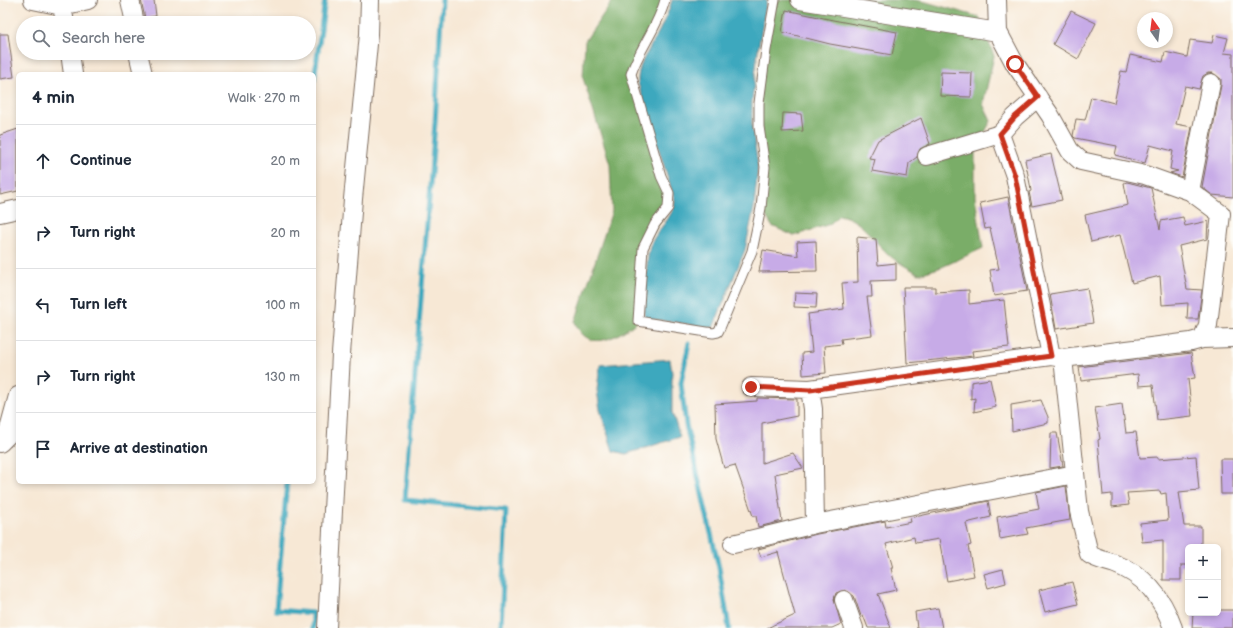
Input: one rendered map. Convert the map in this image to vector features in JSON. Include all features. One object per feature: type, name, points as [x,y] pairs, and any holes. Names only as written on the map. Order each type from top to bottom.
[{"type":"street","points":[[32,0],[63,10],[88,0]]},
{"type":"street","points":[[130,0],[133,16]]},
{"type":"street","points":[[327,628],[341,354],[353,191],[369,34],[370,0]]},
{"type":"street","points":[[800,0],[998,32]]},
{"type":"street","points":[[997,0],[998,32],[1015,64],[1038,97],[1070,151],[1081,161],[1145,175],[1190,192],[1227,214],[1208,325],[1202,339]]},
{"type":"street","points":[[71,60],[73,72]]},
{"type":"street","points":[[140,60],[143,72]]},
{"type":"street","points":[[1190,192],[1211,83]]},
{"type":"street","points":[[927,156],[1000,134],[1015,117],[1038,97]]},
{"type":"street","points":[[1000,134],[1015,176],[1057,357],[1075,474],[1079,511],[1089,554],[1116,564],[1141,577],[1158,596],[1173,628]]},
{"type":"street","points":[[0,213],[16,209]]},
{"type":"street","points":[[751,387],[810,390],[1057,357],[1191,342],[1202,339],[1233,338]]},
{"type":"street","points":[[810,390],[813,409],[815,524]]},
{"type":"street","points":[[0,443],[7,436],[16,403]]},
{"type":"street","points":[[733,544],[815,524],[1075,474]]},
{"type":"street","points":[[844,600],[854,628]]},
{"type":"lane","points":[[665,0],[631,74],[661,176],[669,193],[668,208],[655,224],[643,248],[638,322],[713,333],[718,332],[720,328],[752,251],[761,208],[765,167],[759,127],[759,103],[766,50],[775,0]]},
{"type":"green space","points":[[613,0],[665,0],[631,74],[661,176],[668,208],[643,248],[638,321],[622,333],[613,337],[604,340],[595,340],[588,338],[581,332],[575,322],[612,211],[610,164],[583,78],[585,41]]},
{"type":"green space","points":[[774,0],[913,0],[926,2],[979,17],[994,56],[983,104],[991,121],[975,149],[975,197],[983,248],[942,267],[919,274],[894,259],[869,233],[848,217],[839,215],[830,224],[794,236],[772,226],[761,208],[765,167],[759,103]]},
{"type":"water","points":[[672,0],[767,0],[758,50],[752,102],[752,126],[758,166],[754,208],[745,250],[713,328],[644,318],[649,250],[654,238],[671,213],[675,201],[638,83],[638,77],[643,61],[662,26]]},
{"type":"water","points":[[670,359],[672,373],[672,412],[680,437],[626,454],[613,451],[600,410],[597,390],[600,365]]},
{"type":"building","points":[[141,0],[154,0],[156,16],[145,16]]},
{"type":"building","points":[[786,10],[897,32],[892,55],[830,44],[782,32]]},
{"type":"building","points":[[1071,11],[1096,23],[1078,59],[1053,44]]},
{"type":"building","points":[[0,34],[8,34],[14,77],[0,79]]},
{"type":"building","points":[[1214,35],[1228,38],[1224,53],[1233,54],[1233,197],[1212,195],[1202,187],[1221,85],[1221,79],[1213,73],[1208,73],[1203,76],[1199,89],[1185,86],[1176,124],[1192,127],[1182,177],[1170,173],[1178,171],[1170,169],[1173,151],[1150,145],[1145,163],[1115,155],[1117,146],[1075,138],[1073,136],[1076,119],[1085,120],[1091,97],[1114,103],[1121,71],[1126,72],[1130,55],[1163,62],[1165,52],[1187,57],[1190,40],[1212,43]]},
{"type":"building","points":[[941,72],[972,73],[971,97],[940,96]]},
{"type":"building","points":[[783,113],[801,114],[803,131],[782,132]]},
{"type":"building","points":[[921,118],[930,144],[920,149],[917,157],[909,163],[907,177],[872,171],[875,159],[869,158],[878,140]]},
{"type":"building","points":[[16,130],[16,191],[0,195],[0,135]]},
{"type":"building","points":[[1051,154],[1062,200],[1032,206],[1029,192],[1031,191],[1030,184],[1025,160]]},
{"type":"building","points":[[1127,182],[1151,188],[1160,230],[1161,221],[1183,217],[1185,226],[1208,221],[1207,239],[1179,246],[1187,289],[1202,290],[1198,319],[1187,319],[1188,303],[1162,305],[1160,276],[1132,283],[1120,235],[1091,242],[1085,215],[1128,205],[1124,183]]},
{"type":"building","points":[[1008,197],[1027,291],[994,296],[990,270],[999,269],[990,228],[985,229],[980,203]]},
{"type":"building","points":[[857,237],[876,239],[878,265],[896,263],[896,280],[871,281],[872,297],[867,297],[872,335],[841,339],[842,344],[824,346],[826,373],[803,375],[802,353],[812,352],[808,314],[844,309],[842,283],[858,282]]},
{"type":"building","points":[[816,241],[817,271],[759,272],[763,250],[798,256],[797,242]]},
{"type":"building","points":[[903,287],[935,287],[935,292],[969,290],[969,304],[1004,300],[1009,347],[972,351],[973,356],[907,363]]},
{"type":"building","points":[[1087,288],[1093,323],[1056,329],[1050,294]]},
{"type":"building","points":[[795,293],[817,294],[816,308],[794,307]]},
{"type":"building","points":[[1191,353],[1195,378],[1188,379],[1192,416],[1157,420],[1153,385],[1139,386],[1138,374],[1081,381],[1079,367]]},
{"type":"building","points":[[990,379],[996,407],[974,412],[975,398],[971,399],[971,382]]},
{"type":"building","points":[[757,398],[797,399],[797,416],[762,423],[762,463],[793,453],[803,468],[775,474],[782,521],[758,527],[756,516],[753,516],[735,465],[724,468],[716,439],[715,404],[757,401]]},
{"type":"building","points":[[1041,400],[1048,417],[1048,423],[1012,431],[1011,405]]},
{"type":"building","points":[[1122,404],[1126,433],[1136,432],[1140,458],[1158,457],[1158,459],[1196,456],[1199,490],[1179,492],[1184,526],[1201,526],[1201,544],[1185,544],[1185,565],[1181,565],[1181,580],[1163,580],[1163,540],[1142,542],[1140,523],[1168,520],[1166,493],[1161,494],[1160,491],[1127,493],[1129,505],[1112,507],[1112,494],[1103,495],[1098,440],[1100,439],[1095,408]]},
{"type":"building","points":[[1051,433],[1057,433],[1063,466],[1050,468]]},
{"type":"building","points":[[1220,459],[1233,459],[1233,494],[1221,494]]},
{"type":"building","points":[[1066,486],[1070,520],[1026,528],[1028,534],[1000,539],[997,517],[1039,509],[1036,492]]},
{"type":"building","points":[[988,501],[991,517],[966,523],[971,545],[968,546],[974,576],[947,581],[939,539],[915,543],[914,537],[886,544],[893,568],[891,568],[896,590],[878,594],[891,628],[868,628],[863,615],[861,616],[854,596],[845,590],[836,593],[834,599],[841,624],[832,628],[767,628],[795,615],[778,552],[761,557],[758,549],[817,534],[885,521],[886,527],[911,522],[910,518]]},
{"type":"building","points":[[1003,569],[1006,583],[988,588],[984,574]]},
{"type":"building","points":[[1072,582],[1078,604],[1045,612],[1039,590]]},
{"type":"building","points":[[938,608],[942,628],[917,628],[915,612]]},
{"type":"building","points":[[1221,610],[1233,610],[1233,628],[1192,628],[1193,616],[1221,616]]},
{"type":"waterway","points":[[315,72],[325,0]]},
{"type":"waterway","points":[[442,0],[435,123],[405,500],[506,510],[501,628]]},
{"type":"waterway","points":[[689,343],[681,383],[686,425],[719,568],[729,628]]},
{"type":"waterway","points":[[287,484],[276,610],[313,613],[313,628]]},
{"type":"route","points":[[751,387],[810,390],[1051,356],[1015,176],[1000,134],[1015,117],[1038,97],[1015,64]]}]
